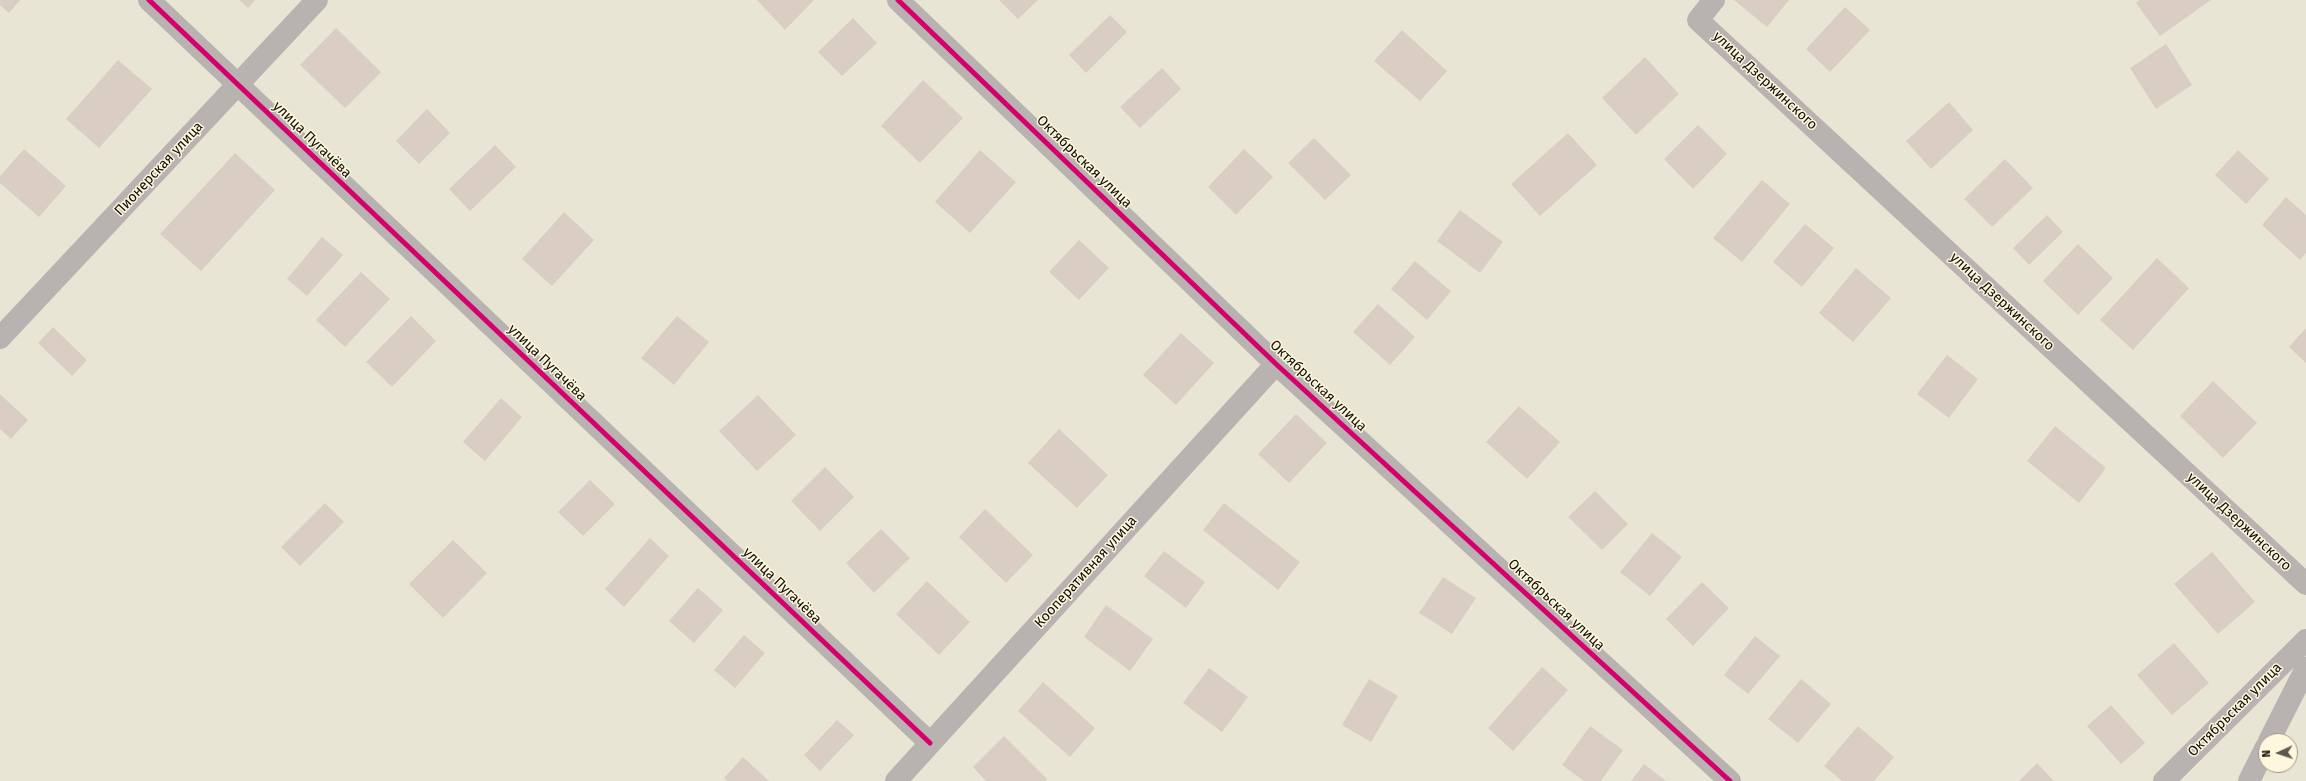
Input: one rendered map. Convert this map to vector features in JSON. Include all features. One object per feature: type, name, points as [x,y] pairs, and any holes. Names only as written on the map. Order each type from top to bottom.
[{"type":"street","name":"улица Пугачёва","points":[[149,0],[930,743]]},
{"type":"street","name":"Пионерская улица","points":[[0,338],[317,0]]},
{"type":"street","name":"Октябрьская улица","points":[[898,0],[1276,364],[1730,781]]},
{"type":"street","name":"улица Дзержинского","points":[[1714,0],[1698,20],[2306,584]]},
{"type":"street","name":"Кооперативная улица","points":[[896,781],[1276,364]]},
{"type":"street","name":"Октябрьская улица","points":[[2164,781],[2306,640]]},
{"type":"street","points":[[2273,733],[2306,668]]},
{"type":"street","points":[[2249,781],[2258,764]]},
{"type":"building","points":[[0,0],[20,0],[9,13],[0,5]]},
{"type":"building","points":[[239,0],[255,0],[248,8]]},
{"type":"building","points":[[757,0],[814,0],[785,30]]},
{"type":"building","points":[[999,0],[1038,0],[1018,19]]},
{"type":"building","points":[[1734,0],[1789,0],[1767,27]]},
{"type":"building","points":[[2139,0],[2211,0],[2160,36],[2136,3]]},
{"type":"building","points":[[1845,7],[1870,30],[1830,72],[1806,49]]},
{"type":"building","points":[[1110,15],[1127,32],[1086,73],[1069,55]]},
{"type":"building","points":[[853,18],[877,43],[842,76],[818,52]]},
{"type":"building","points":[[336,28],[381,72],[345,108],[300,65]]},
{"type":"building","points":[[1402,30],[1447,71],[1420,101],[1374,61]]},
{"type":"building","points":[[2166,44],[2192,85],[2156,109],[2130,68]]},
{"type":"building","points":[[1645,57],[1679,94],[1636,135],[1602,98]]},
{"type":"building","points":[[118,60],[152,89],[99,148],[66,119]]},
{"type":"building","points":[[1162,68],[1181,89],[1140,128],[1120,107]]},
{"type":"building","points":[[923,80],[963,118],[920,163],[881,126]]},
{"type":"building","points":[[1949,102],[1973,130],[1931,169],[1906,141]]},
{"type":"building","points":[[427,109],[450,133],[419,164],[396,141]]},
{"type":"building","points":[[1698,125],[1727,154],[1693,189],[1664,159]]},
{"type":"building","points":[[1568,133],[1597,165],[1540,216],[1511,184]]},
{"type":"building","points":[[1314,138],[1351,175],[1325,200],[1288,163]]},
{"type":"building","points":[[495,145],[516,167],[470,211],[449,189]]},
{"type":"building","points":[[24,149],[66,186],[39,217],[0,183],[0,176]]},
{"type":"building","points":[[1244,149],[1273,177],[1236,215],[1208,187]]},
{"type":"building","points":[[980,150],[1016,182],[970,233],[935,202]]},
{"type":"building","points":[[2238,150],[2269,179],[2246,204],[2215,175]]},
{"type":"building","points":[[235,153],[275,190],[201,271],[160,234]]},
{"type":"building","points":[[2005,159],[2033,188],[1992,227],[1964,199]]},
{"type":"building","points":[[1762,180],[1790,204],[1742,262],[1713,238]]},
{"type":"building","points":[[2286,197],[2306,215],[2306,253],[2300,260],[2262,225]]},
{"type":"building","points":[[1460,210],[1503,242],[1480,273],[1437,241]]},
{"type":"building","points":[[564,212],[594,240],[552,286],[522,259]]},
{"type":"building","points":[[2047,215],[2063,232],[2029,265],[2013,248]]},
{"type":"building","points":[[1805,224],[1834,248],[1802,287],[1773,262]]},
{"type":"building","points":[[322,237],[343,255],[307,296],[287,279]]},
{"type":"building","points":[[1079,240],[1109,268],[1079,300],[1049,272]]},
{"type":"building","points":[[2078,244],[2113,278],[2078,315],[2043,281]]},
{"type":"building","points":[[2157,258],[2189,288],[2133,350],[2100,320]]},
{"type":"building","points":[[1415,261],[1451,291],[1427,320],[1391,289]]},
{"type":"building","points":[[1856,268],[1891,298],[1853,342],[1819,313]]},
{"type":"building","points":[[361,272],[390,299],[345,347],[316,320]]},
{"type":"building","points":[[1378,304],[1415,337],[1390,365],[1353,332]]},
{"type":"building","points":[[411,316],[436,341],[392,387],[366,362]]},
{"type":"building","points":[[677,316],[709,342],[674,385],[641,358]]},
{"type":"building","points":[[53,327],[87,360],[72,376],[38,343]]},
{"type":"building","points":[[2306,328],[2306,363],[2289,347]]},
{"type":"building","points":[[1181,333],[1214,363],[1176,405],[1143,375]]},
{"type":"building","points":[[1947,355],[1978,379],[1949,418],[1917,394]]},
{"type":"building","points":[[2213,381],[2257,423],[2223,458],[2180,416]]},
{"type":"building","points":[[0,394],[28,420],[11,439],[0,429]]},
{"type":"building","points":[[758,395],[796,435],[757,471],[719,431]]},
{"type":"building","points":[[501,398],[522,417],[485,461],[463,442]]},
{"type":"building","points":[[1519,406],[1560,442],[1527,479],[1486,442]]},
{"type":"building","points":[[1296,414],[1327,443],[1289,483],[1258,454]]},
{"type":"building","points":[[2055,426],[2106,468],[2079,503],[2027,461]]},
{"type":"building","points":[[1059,429],[1108,475],[1077,508],[1028,463]]},
{"type":"building","points":[[825,467],[854,497],[820,531],[791,501]]},
{"type":"building","points":[[590,480],[615,504],[583,536],[558,512]]},
{"type":"building","points":[[1595,491],[1628,524],[1602,550],[1568,517]]},
{"type":"building","points":[[325,503],[344,522],[300,566],[281,547]]},
{"type":"building","points":[[1224,503],[1300,562],[1278,590],[1203,530]]},
{"type":"building","points":[[985,509],[1033,555],[1006,583],[959,537]]},
{"type":"building","points":[[881,529],[910,558],[874,593],[846,563]]},
{"type":"building","points":[[1652,533],[1682,557],[1650,596],[1620,572]]},
{"type":"building","points":[[650,538],[669,556],[624,607],[605,589]]},
{"type":"building","points":[[453,540],[487,573],[443,618],[409,584]]},
{"type":"building","points":[[1164,551],[1205,582],[1186,608],[1144,576]]},
{"type":"building","points":[[2212,552],[2255,602],[2218,634],[2174,584]]},
{"type":"building","points":[[1443,577],[1476,598],[1452,634],[1419,613]]},
{"type":"building","points":[[927,581],[970,622],[939,655],[896,614]]},
{"type":"building","points":[[1702,582],[1729,608],[1693,646],[1666,619]]},
{"type":"building","points":[[698,588],[723,610],[694,643],[669,621]]},
{"type":"building","points":[[1106,605],[1153,639],[1130,671],[1084,637]]},
{"type":"building","points":[[744,635],[765,653],[735,688],[714,670]]},
{"type":"building","points":[[1755,636],[1780,656],[1748,694],[1724,675]]},
{"type":"building","points":[[2174,643],[2209,683],[2172,715],[2137,675]]},
{"type":"building","points":[[1542,667],[1568,690],[1513,751],[1488,728]]},
{"type":"building","points":[[1209,668],[1248,697],[1222,732],[1183,703]]},
{"type":"building","points":[[1369,679],[1398,696],[1371,742],[1342,725]]},
{"type":"building","points":[[1801,679],[1831,704],[1798,743],[1768,719]]},
{"type":"building","points":[[1043,682],[1095,728],[1070,757],[1018,711]]},
{"type":"building","points":[[2111,705],[2145,743],[2121,764],[2087,726]]},
{"type":"building","points":[[837,720],[854,735],[820,771],[804,755]]},
{"type":"building","points":[[1590,726],[1623,750],[1601,781],[1584,781],[1562,765]]},
{"type":"building","points":[[1858,726],[1894,757],[1874,781],[1842,781],[1824,766]]},
{"type":"building","points":[[1004,736],[1047,779],[1045,781],[986,781],[973,767]]},
{"type":"building","points":[[743,757],[769,781],[727,781],[724,778]]},
{"type":"building","points":[[2037,763],[2054,781],[2019,781]]},
{"type":"building","points":[[1644,764],[1666,781],[1631,781]]},
{"type":"cycle path","points":[[149,0],[930,743]]},
{"type":"cycle path","points":[[898,0],[1276,364],[1730,781]]}]
